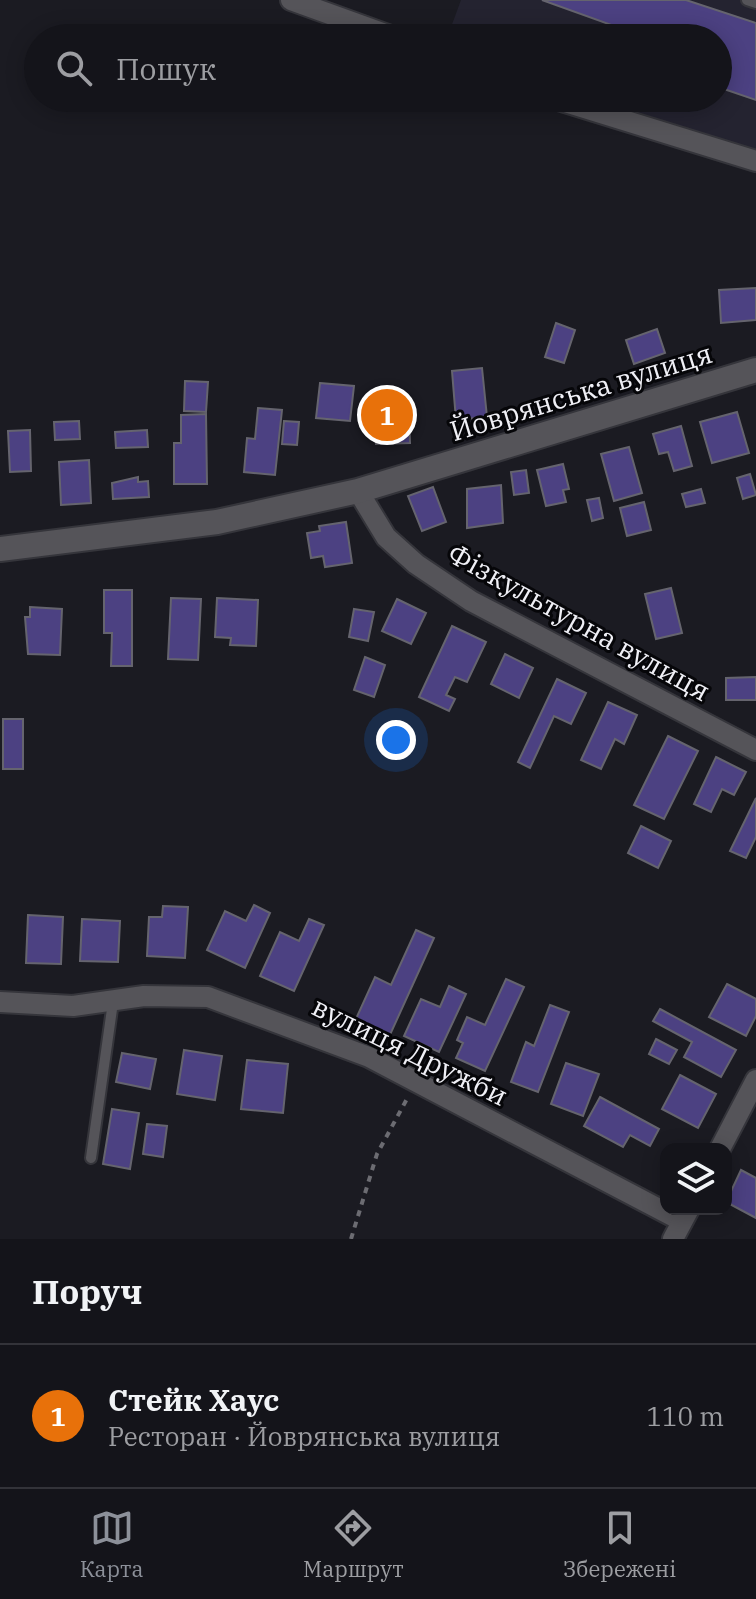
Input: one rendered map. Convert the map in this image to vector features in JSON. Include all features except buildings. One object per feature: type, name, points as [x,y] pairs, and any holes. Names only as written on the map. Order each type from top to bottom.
[{"type":"street","points":[[291,0],[357,24]]},
{"type":"street","points":[[597,112],[756,161]]},
{"type":"street","name":"Йоврянська вулиця","points":[[0,549],[217,522],[358,491],[756,370]]},
{"type":"street","name":"Фізкультурна вулиця","points":[[358,491],[386,537],[416,564],[471,601],[756,750]]},
{"type":"street","name":"вулиця Дружби","points":[[0,1002],[73,1006],[144,996],[208,997],[369,1057],[681,1223]]},
{"type":"street","points":[[723,1143],[756,1080]]},
{"type":"lane","points":[[747,0],[756,3]]},
{"type":"lane","points":[[91,1158],[113,1002]]},
{"type":"path","points":[[351,1239],[377,1154],[416,1082]]},
{"type":"shaded area","points":[[461,0],[756,0],[756,152],[637,112],[732,112],[732,24],[452,24]]},
{"type":"place","name":"Стейк Хаус","points":[[387,415]]}]
